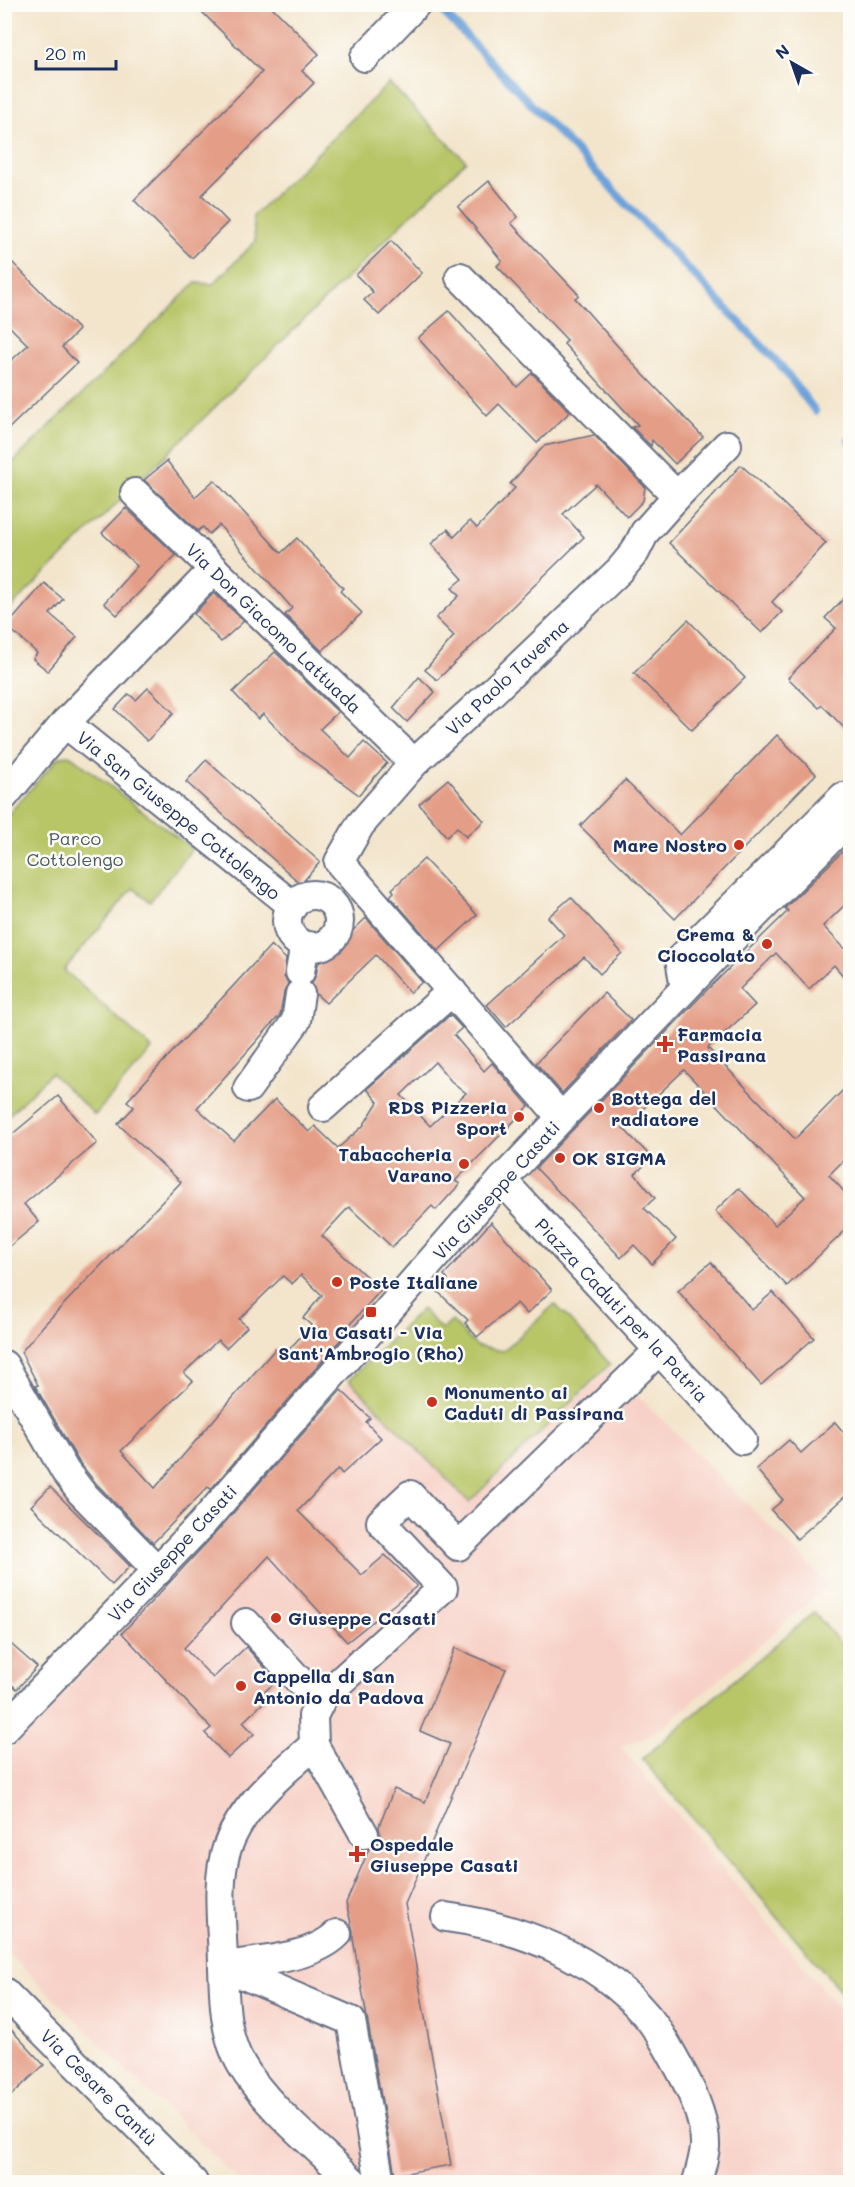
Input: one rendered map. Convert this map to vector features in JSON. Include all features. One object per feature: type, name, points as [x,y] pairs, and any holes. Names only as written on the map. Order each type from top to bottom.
[{"type":"street","points":[[365,57],[416,4]]},
{"type":"street","points":[[460,276],[677,496]]},
{"type":"street","name":"Via Paolo Taverna","points":[[303,971],[338,929],[331,908],[339,861],[360,825],[414,763],[620,570],[635,552],[645,532],[727,445]]},
{"type":"street","name":"Via Don Giacomo Lattuada","points":[[135,493],[414,763]]},
{"type":"street","name":"Via San Giuseppe Cottolengo","points":[[4,796],[65,723],[214,569]]},
{"type":"street","name":"Via San Giuseppe Cottolengo","points":[[65,723],[293,906]]},
{"type":"street","points":[[685,988],[680,959],[843,797],[850,797]]},
{"type":"street","name":"Via Giuseppe Casati","points":[[9,1715],[158,1571],[201,1525],[501,1180],[850,819]]},
{"type":"street","points":[[339,861],[561,1117]]},
{"type":"street","points":[[248,1088],[296,1021],[303,971],[301,944],[290,931],[288,915],[293,906],[303,897],[331,908],[355,912],[380,910]]},
{"type":"street","points":[[323,1107],[452,991]]},
{"type":"street","name":"Piazza Caduti per la Patria","points":[[501,1180],[742,1440]]},
{"type":"street","points":[[364,1834],[314,1744],[313,1716],[319,1702],[443,1588],[381,1522],[410,1495],[458,1546],[658,1351]]},
{"type":"street","points":[[4,1365],[65,1471],[81,1492],[158,1571]]},
{"type":"street","points":[[246,1623],[319,1702]]},
{"type":"street","points":[[314,1744],[251,1806],[227,1849],[221,1896],[224,1999],[232,2047],[248,2075],[273,2105],[353,2182]]},
{"type":"street","points":[[446,1917],[478,1921],[510,1929],[565,1953],[609,1980],[647,2016],[689,2086],[702,2126],[705,2147],[697,2182]]},
{"type":"street","points":[[223,1965],[278,1957],[316,1948],[337,1934]]},
{"type":"street","points":[[223,1965],[351,2021],[380,2182]]},
{"type":"street","name":"Via Cesare Cantù","points":[[4,1992],[194,2182]]},
{"type":"shaded area","name":"Ospedale Giuseppe Casati","points":[[610,1368],[829,1585],[661,1729],[621,1747],[850,2022],[850,2182],[240,2182],[5,1950],[4,1758],[349,1380],[469,1502]]},
{"type":"green space","points":[[389,83],[466,161],[5,613],[5,470],[195,283],[213,284],[255,242],[253,216]]},
{"type":"green space","name":"Parco Cottolengo","points":[[67,755],[192,849],[150,901],[133,888],[64,970],[152,1049],[95,1115],[51,1073],[5,1119],[5,818],[58,758]]},
{"type":"green space","points":[[555,1304],[610,1364],[469,1502],[349,1380],[422,1309],[442,1330],[452,1321],[476,1346],[503,1351]]},
{"type":"green space","points":[[814,1612],[850,1655],[850,2002],[642,1759]]},
{"type":"building","points":[[194,4],[269,4],[319,54],[302,71],[314,83],[202,195],[228,222],[192,258],[134,200],[262,72]]},
{"type":"building","points":[[489,181],[518,217],[511,223],[579,295],[575,298],[638,369],[703,437],[675,464],[652,440],[651,446],[632,427],[638,425],[564,344],[567,340],[497,266],[502,261],[458,207]]},
{"type":"building","points":[[391,241],[422,273],[379,315],[364,300],[373,292],[356,275]]},
{"type":"building","points":[[4,254],[79,330],[62,347],[77,363],[4,433],[4,367],[28,345],[4,321]]},
{"type":"building","points":[[449,311],[517,387],[532,373],[570,412],[537,443],[499,404],[487,416],[418,338]]},
{"type":"building","points":[[594,435],[645,487],[643,501],[627,517],[596,484],[563,514],[584,537],[437,680],[425,670],[454,636],[436,618],[459,596],[452,588],[463,579],[431,544],[448,529],[454,537],[470,521],[477,528],[515,488],[510,484],[544,446]]},
{"type":"building","points":[[167,461],[195,497],[214,480],[281,553],[297,538],[343,588],[340,591],[362,613],[322,651],[285,615],[292,608],[219,525],[209,534],[203,527],[198,531],[144,480]]},
{"type":"building","points":[[741,465],[826,543],[772,602],[782,612],[762,633],[669,543]]},
{"type":"building","points":[[126,508],[176,555],[117,615],[104,603],[137,566],[102,533]]},
{"type":"building","points":[[44,583],[63,599],[50,614],[77,637],[48,671],[33,659],[37,653],[7,626]]},
{"type":"building","points":[[850,592],[850,734],[822,705],[819,708],[788,678],[836,628],[825,618]]},
{"type":"building","points":[[214,593],[244,621],[221,642],[194,614]]},
{"type":"building","points":[[688,620],[745,678],[692,730],[634,673]]},
{"type":"building","points":[[275,652],[338,712],[320,729],[350,758],[364,742],[387,763],[359,795],[298,750],[263,714],[258,719],[233,692]]},
{"type":"building","points":[[419,677],[435,692],[407,722],[393,708]]},
{"type":"building","points":[[148,688],[174,713],[147,741],[115,709],[129,694],[136,700]]},
{"type":"building","points":[[777,735],[816,774],[675,919],[580,826],[625,780],[680,835]]},
{"type":"building","points":[[206,760],[320,862],[301,884],[186,782]]},
{"type":"building","points":[[448,779],[484,821],[466,837],[457,827],[447,837],[419,804]]},
{"type":"building","points":[[850,844],[850,900],[823,926],[850,954],[850,984],[834,965],[809,989],[776,953],[740,989],[755,1005],[708,1048],[795,1139],[850,1083],[850,1154],[829,1175],[850,1198],[850,1226],[787,1286],[715,1211],[739,1188],[775,1225],[805,1197],[684,1070],[623,1128],[652,1158],[635,1174],[655,1198],[644,1208],[676,1239],[652,1264],[634,1245],[621,1258],[536,1168],[704,993],[788,911],[785,908]]},
{"type":"building","points":[[424,859],[477,915],[438,951],[390,896],[394,892],[392,889]]},
{"type":"building","points":[[571,897],[622,953],[600,974],[584,957],[506,1027],[487,1005],[564,935],[548,917]]},
{"type":"building","points":[[366,918],[422,982],[410,993],[376,955],[326,1003],[316,994],[312,983],[318,964]]},
{"type":"building","points":[[271,945],[286,959],[284,977],[288,983],[280,1015],[197,1108],[234,1141],[275,1099],[309,1132],[315,1126],[338,1148],[363,1126],[378,1102],[367,1089],[450,1015],[462,1028],[454,1035],[484,1071],[492,1063],[529,1106],[455,1181],[460,1184],[436,1210],[432,1206],[392,1247],[349,1207],[322,1236],[381,1290],[211,1489],[208,1487],[153,1543],[79,1462],[35,1386],[38,1385],[21,1352],[181,1182],[118,1124],[134,1107],[127,1101]],"holes":[[[435,1062],[451,1081],[466,1093],[430,1126],[401,1095]],[[301,1275],[322,1295],[303,1318],[311,1325],[284,1355],[275,1349],[155,1488],[121,1451],[193,1381],[184,1373],[218,1340],[226,1348],[247,1327],[239,1319],[283,1276],[292,1284]]]},
{"type":"building","points":[[604,993],[631,1020],[562,1093],[536,1063]]},
{"type":"building","points":[[58,1096],[97,1143],[24,1204],[39,1222],[4,1251],[4,1141]]},
{"type":"building","points":[[491,1222],[552,1290],[527,1314],[517,1303],[477,1337],[465,1323],[468,1320],[437,1291],[448,1280],[444,1275]]},
{"type":"building","points":[[711,1262],[752,1310],[773,1292],[814,1338],[761,1385],[678,1291]]},
{"type":"building","points":[[341,1390],[370,1418],[366,1422],[381,1438],[342,1474],[338,1469],[298,1511],[362,1575],[385,1555],[417,1586],[347,1642],[269,1556],[184,1648],[213,1678],[246,1647],[277,1681],[263,1693],[267,1699],[243,1722],[254,1734],[228,1758],[205,1733],[211,1728],[122,1633],[213,1536]]},
{"type":"building","points":[[835,1422],[850,1440],[850,1492],[797,1539],[771,1510],[783,1500],[756,1469],[789,1440],[801,1453]]},
{"type":"building","points":[[50,1487],[130,1566],[112,1585],[31,1506]]},
{"type":"building","points":[[4,1638],[37,1667],[17,1689],[4,1678]]},
{"type":"building","points":[[455,1648],[506,1669],[405,1904],[451,2165],[395,2175],[353,1931],[346,1903],[369,1849],[378,1842],[379,1826],[394,1789],[425,1802],[450,1744],[420,1731]]},
{"type":"building","points":[[4,2022],[44,2065],[4,2102]]},
{"type":"waterway","points":[[445,14],[782,367],[815,411]]},
{"type":"place","name":"Mare Nostro","points":[[739,845]]},
{"type":"place","name":"Crema & Cioccolato","points":[[767,944]]},
{"type":"place","name":"Farmacia Passirana","points":[[665,1044]]},
{"type":"place","name":"Bottega del radiatore","points":[[599,1108]]},
{"type":"place","name":"RDS Pizzeria Sport","points":[[519,1117]]},
{"type":"place","name":"OK SIGMA","points":[[560,1158]]},
{"type":"place","name":"Tabaccheria Varano","points":[[464,1164]]},
{"type":"place","name":"Poste Italiane","points":[[337,1282]]},
{"type":"place","name":"Via Casati - Via Sant'Ambrogio (Rho)","points":[[371,1312]]},
{"type":"place","name":"Monumento ai Caduti di Passirana","points":[[432,1402]]},
{"type":"place","name":"Giuseppe Casati","points":[[276,1618]]},
{"type":"place","name":"Cappella di San Antonio da Padova","points":[[241,1686]]},
{"type":"place","name":"Ospedale Giuseppe Casati","points":[[357,1854]]}]
